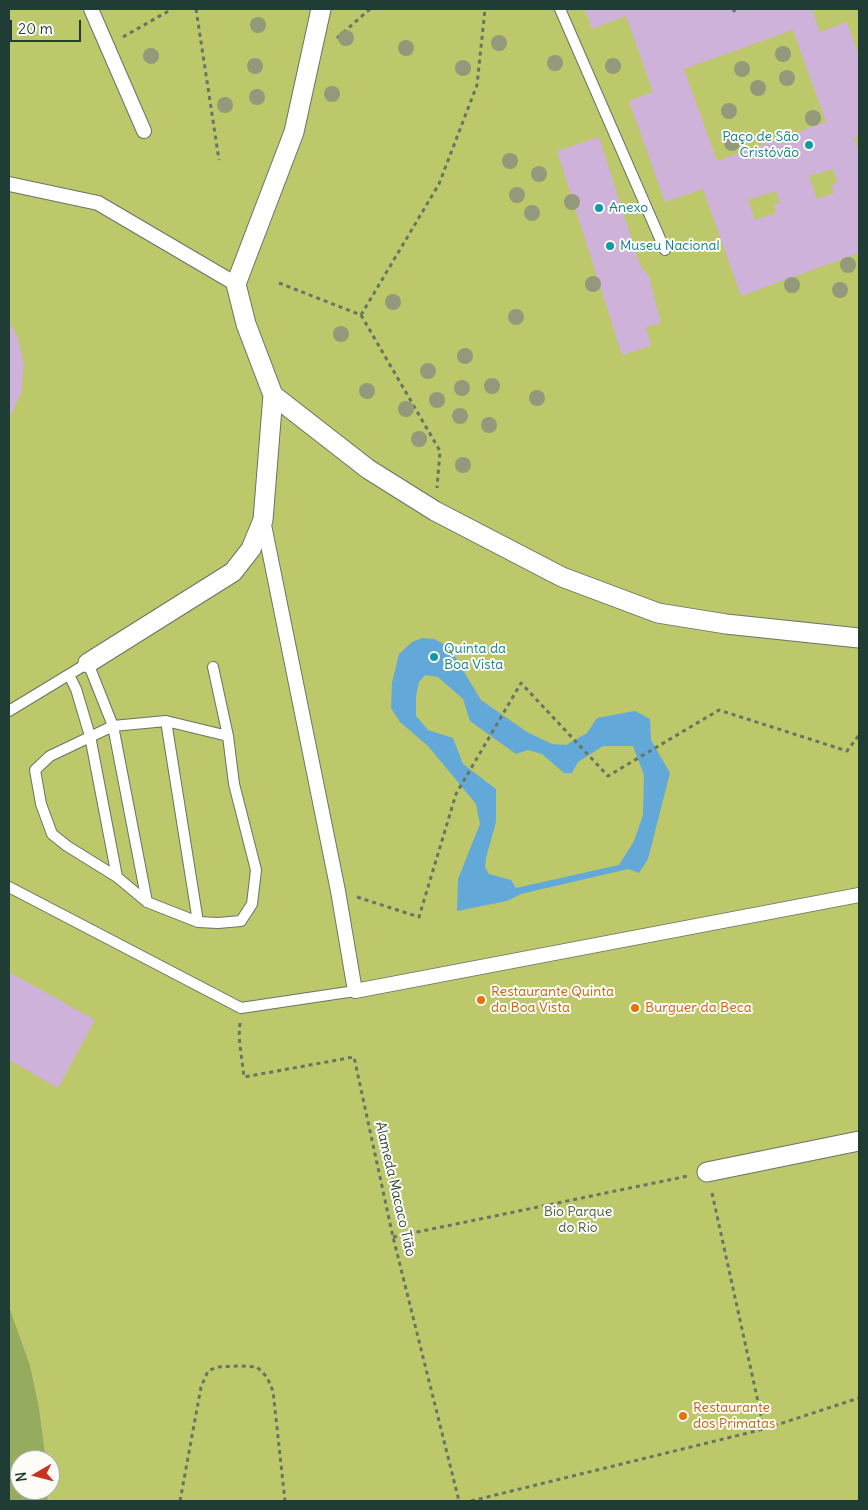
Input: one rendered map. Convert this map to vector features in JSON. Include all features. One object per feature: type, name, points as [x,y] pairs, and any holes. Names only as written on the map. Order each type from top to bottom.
[{"type":"street","points":[[91,9],[144,131]]},
{"type":"street","points":[[321,9],[294,132],[236,284],[246,324],[273,395],[263,520],[338,891],[355,991],[859,895]]},
{"type":"street","points":[[9,184],[98,203],[236,284]]},
{"type":"street","points":[[273,395],[368,470],[434,511],[562,577],[658,612],[726,624],[859,638]]},
{"type":"street","points":[[88,663],[233,572],[251,549],[263,520]]},
{"type":"street","points":[[707,1172],[859,1141]]},
{"type":"lane","points":[[560,9],[665,250]]},
{"type":"lane","points":[[9,711],[88,663],[113,726],[147,902]]},
{"type":"lane","points":[[213,667],[228,736],[234,784],[256,870],[252,904],[241,921],[198,922],[147,902],[117,877],[67,846],[52,834],[40,804],[35,770],[50,756],[113,726],[166,721],[228,736]]},
{"type":"lane","points":[[69,675],[76,689],[90,736],[117,877]]},
{"type":"lane","points":[[166,721],[198,922]]},
{"type":"lane","points":[[9,886],[241,1008],[355,991]]},
{"type":"path","points":[[107,46],[172,9]]},
{"type":"path","points":[[196,9],[219,160]]},
{"type":"path","points":[[310,62],[370,9]]},
{"type":"path","points":[[361,315],[439,184],[477,85],[485,9]]},
{"type":"path","points":[[279,284],[361,315],[440,450],[434,511]]},
{"type":"path","points":[[338,891],[419,917],[456,794],[521,683],[608,776],[719,710],[847,750],[859,735]]},
{"type":"path","name":"Alameda Macaco Tião","points":[[241,1008],[239,1037],[244,1076],[354,1057],[393,1237],[459,1501]]},
{"type":"path","points":[[393,1237],[707,1172],[764,1429]]},
{"type":"path","points":[[180,1501],[201,1387],[208,1371],[217,1367],[240,1366],[257,1367],[267,1378],[273,1390],[284,1501]]},
{"type":"path","points":[[471,1501],[764,1429],[859,1398]]},
{"type":"green space","name":"Quinta da Boa Vista","points":[[9,9],[859,9],[859,1501],[48,1501],[60,1500],[60,1450],[45,1450],[39,1407],[30,1365],[9,1306]]},
{"type":"green space","points":[[9,1306],[30,1365],[39,1407],[45,1450],[10,1450],[10,1500],[48,1501],[9,1501]]},
{"type":"water","points":[[422,638],[434,639],[449,647],[481,700],[527,732],[552,744],[566,745],[587,733],[597,718],[635,711],[650,719],[651,740],[670,773],[648,859],[639,873],[628,869],[521,894],[507,901],[457,911],[458,879],[480,824],[476,804],[428,746],[400,722],[391,708],[392,683],[399,654],[412,642]],"holes":[[[425,675],[438,677],[463,699],[470,721],[516,754],[528,750],[542,754],[564,773],[572,773],[578,762],[603,746],[633,746],[644,775],[643,815],[634,841],[619,865],[516,888],[511,880],[489,874],[485,867],[496,822],[496,789],[463,764],[453,738],[428,730],[416,716],[416,696],[419,682]]]},
{"type":"building","name":"Paço de São Cristóvão","points":[[585,9],[812,9],[820,32],[847,22],[859,56],[859,136],[854,138],[859,152],[859,253],[741,296],[703,189],[665,202],[629,101],[653,92],[626,16],[592,29]],"holes":[[[793,30],[826,122],[717,161],[684,69]],[[833,169],[838,183],[831,185],[834,193],[817,199],[809,176]],[[776,191],[780,203],[774,205],[776,213],[755,220],[748,200]]]},
{"type":"building","name":"Anexo","points":[[599,137],[640,265],[649,277],[661,323],[646,327],[651,346],[622,355],[557,151]]},
{"type":"building","points":[[9,321],[18,338],[24,365],[21,393],[9,419]]},
{"type":"building","points":[[9,972],[95,1020],[58,1088],[9,1060]]},
{"type":"place","name":"Paço de São Cristóvão","points":[[809,145]]},
{"type":"place","name":"Anexo","points":[[599,208]]},
{"type":"place","name":"Museu Nacional","points":[[610,246]]},
{"type":"place","name":"Quinta da Boa Vista","points":[[434,657]]},
{"type":"place","name":"Restaurante Quinta da Boa Vista","points":[[481,1000]]},
{"type":"place","name":"Burguer da Beca","points":[[635,1008]]},
{"type":"place","name":"Restaurante dos Primatas","points":[[683,1416]]},
{"type":"park label","name":"Bio Parque do Rio","points":[[578,1220]]}]
